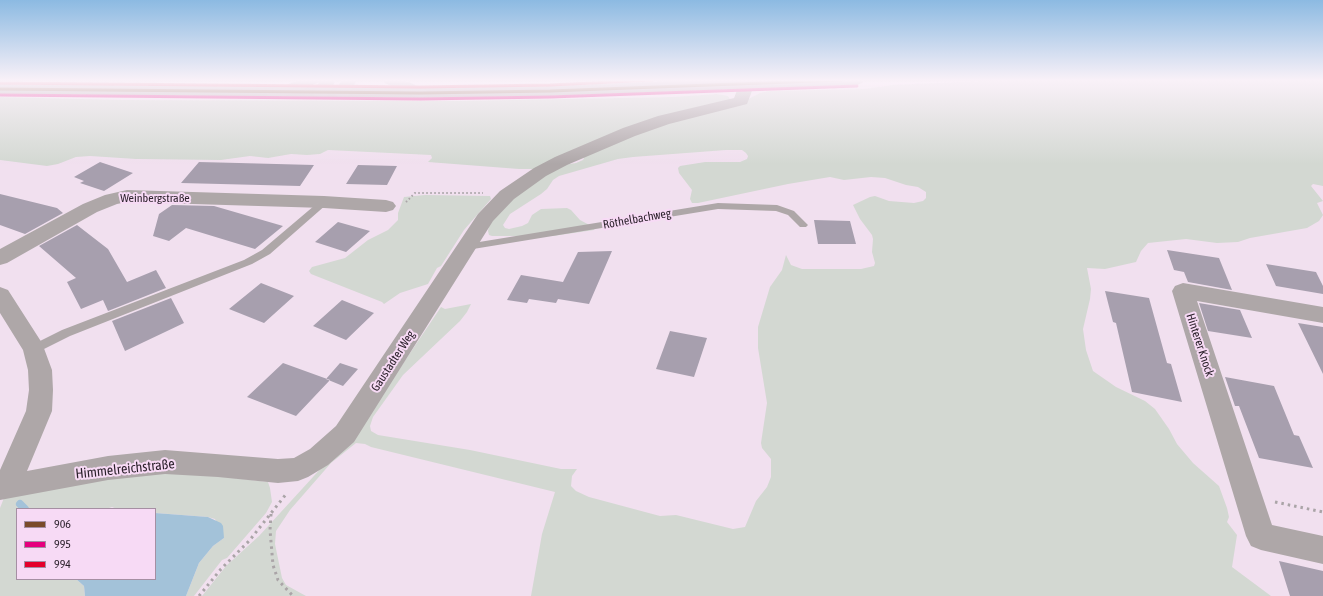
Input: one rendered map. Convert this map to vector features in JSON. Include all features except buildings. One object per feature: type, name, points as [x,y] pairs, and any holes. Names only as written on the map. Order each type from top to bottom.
[{"type":"street","points":[[470,243],[493,208],[520,185],[540,172],[575,155],[650,125],[690,113],[715,108]]},
{"type":"street","name":"Weinbergstraße","points":[[0,258],[90,208],[112,199],[127,196],[324,202],[386,206]]},
{"type":"street","name":"Gaustadter Weg","points":[[298,469],[319,457],[345,434],[470,243]]},
{"type":"street","name":"Hinterer Knock","points":[[1323,315],[1183,291],[1261,536],[1323,550]]},
{"type":"street","points":[[0,295],[34,349],[40,370],[42,390],[39,411],[4,487]]},
{"type":"street","name":"Himmelreichstraße","points":[[4,487],[108,468],[165,462],[218,464],[278,471],[298,469]]},
{"type":"lane","points":[[34,349],[66,334],[248,262],[266,252],[324,202]]},
{"type":"lane","name":"Röthelbachweg","points":[[470,243],[718,206],[777,208],[791,213],[803,225]]},
{"type":"path","points":[[386,206],[407,202],[415,193],[483,193]]},
{"type":"path","points":[[199,596],[221,569],[242,549],[271,513],[290,488],[298,469]]},
{"type":"path","points":[[1249,496],[1323,512]]},
{"type":"path","points":[[271,513],[270,530],[273,565],[278,580],[293,596]]},
{"type":"shaded area","points":[[0,108],[1323,108],[1323,186],[1313,184],[1311,186],[1323,201],[1317,203],[1323,215],[1319,221],[1307,228],[1250,238],[1238,242],[1217,243],[1186,239],[1148,243],[1141,251],[1136,262],[1105,269],[1087,268],[1091,289],[1083,329],[1086,350],[1093,371],[1116,387],[1145,401],[1155,409],[1169,429],[1177,444],[1193,463],[1219,486],[1229,517],[1227,522],[1237,535],[1232,567],[1271,596],[531,596],[542,534],[555,492],[356,443],[331,463],[290,510],[276,531],[275,544],[282,578],[286,585],[306,596],[202,596],[226,566],[259,536],[345,442],[402,365],[441,307],[445,309],[471,304],[460,321],[403,375],[373,417],[370,426],[371,431],[378,435],[470,450],[561,469],[577,469],[572,476],[571,486],[576,491],[589,497],[660,516],[676,515],[733,529],[745,527],[756,501],[767,487],[771,477],[771,459],[762,448],[761,443],[767,403],[758,348],[758,327],[770,287],[782,270],[786,255],[791,265],[802,269],[861,269],[874,266],[872,235],[860,219],[853,205],[875,196],[889,201],[914,203],[923,201],[926,198],[926,192],[918,187],[906,185],[885,178],[871,177],[844,180],[830,177],[692,203],[690,199],[692,190],[679,173],[678,168],[680,166],[705,162],[740,162],[747,159],[748,156],[746,153],[742,150],[726,150],[633,157],[618,159],[559,176],[553,180],[547,189],[541,194],[510,214],[503,225],[505,228],[509,229],[522,226],[528,223],[532,215],[541,209],[567,208],[571,210],[580,220],[595,228],[594,230],[553,236],[492,236],[489,235],[489,226],[521,190],[563,165],[576,163],[583,160],[591,143],[570,151],[536,169],[428,162],[432,158],[431,155],[328,150],[320,154],[291,154],[268,158],[250,156],[221,160],[136,159],[90,156],[76,157],[58,164],[47,166],[0,160]]},
{"type":"shaded area","points":[[425,195],[490,196],[491,199],[464,230],[441,266],[437,268],[428,284],[400,293],[384,304],[311,274],[309,271],[312,267],[345,258],[368,240],[388,230],[398,220],[398,213],[404,197]]},
{"type":"shaded area","points":[[169,470],[268,482],[272,502],[266,513],[227,558],[222,560],[194,596],[186,596],[199,563],[213,546],[224,538],[215,519],[208,517],[156,513],[156,508],[16,508],[16,580],[77,580],[84,586],[85,596],[0,596],[0,508],[4,498],[107,475]]},
{"type":"water","points":[[156,513],[208,517],[221,523],[223,526],[224,538],[213,546],[199,563],[186,596],[85,596],[84,586],[77,580],[156,580]]},
{"type":"waterway","points":[[20,504],[24,508]]}]
